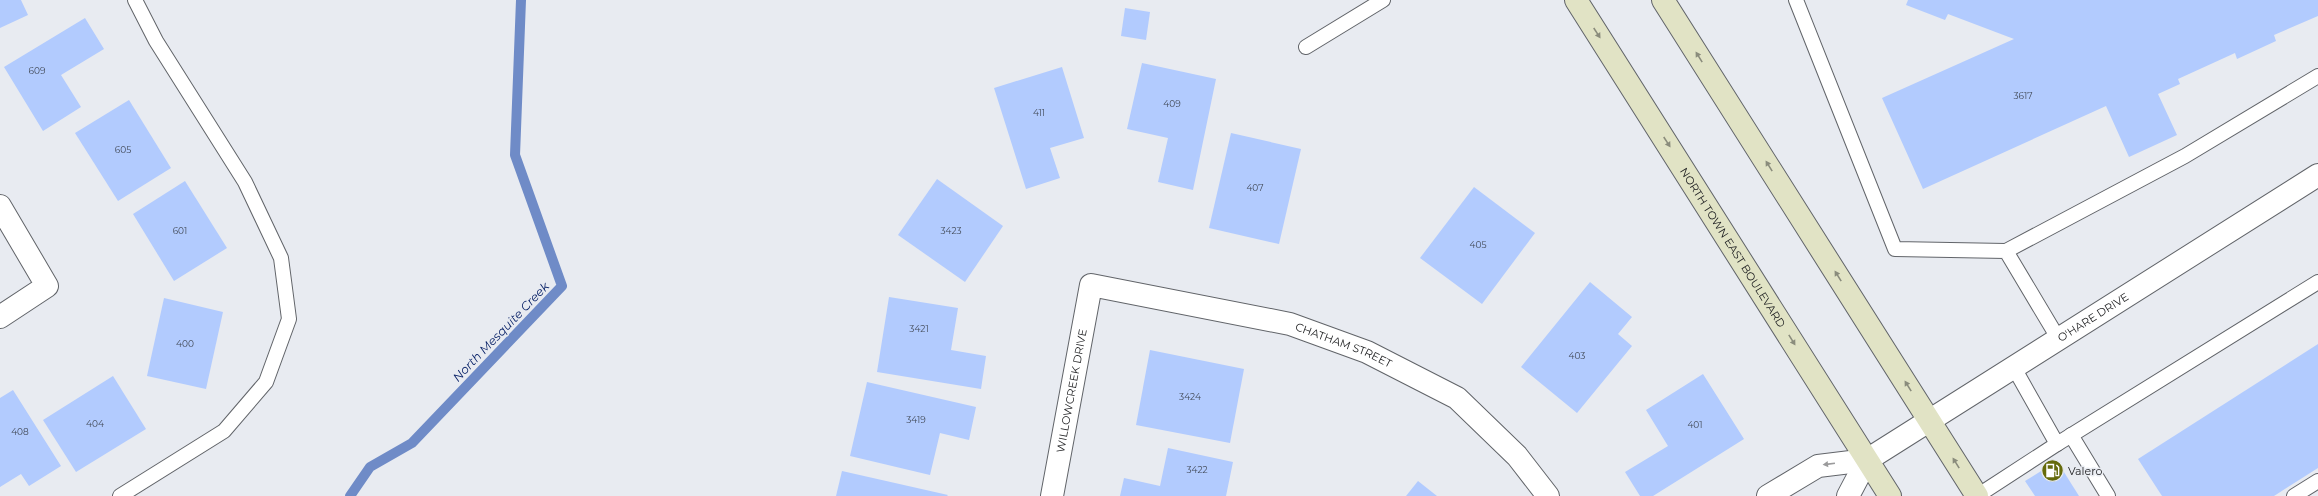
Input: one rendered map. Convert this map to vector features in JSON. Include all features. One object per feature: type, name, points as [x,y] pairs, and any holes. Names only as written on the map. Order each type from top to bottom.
[{"type":"main road","name":"NORTH TOWN EAST BOULEVARD","points":[[1576,0],[1890,496]]},
{"type":"main road","points":[[1663,0],[1977,496]]},
{"type":"street","name":"O'HARE DRIVE","points":[[1867,460],[2012,366],[2318,175]]},
{"type":"street","points":[[0,206],[47,286],[0,317]]},
{"type":"street","name":"WILLOWCREEK DRIVE","points":[[1052,496],[1091,285]]},
{"type":"street","name":"CHATHAM STREET","points":[[1091,285],[1290,324],[1367,352],[1457,398],[1517,456],[1548,496]]},
{"type":"street","points":[[1768,496],[1818,466],[1867,460]]},
{"type":"street","points":[[1848,496],[1867,460]]},
{"type":"lane","points":[[120,496],[224,431],[266,382],[288,319],[281,258],[245,182],[156,41],[135,0]]},
{"type":"lane","points":[[1306,47],[1383,0]]},
{"type":"lane","points":[[1796,0],[1895,249],[2006,251],[2185,156],[2318,76]]},
{"type":"lane","points":[[2006,251],[2058,338]]},
{"type":"lane","points":[[1977,496],[2057,444],[2318,282]]},
{"type":"lane","points":[[2012,366],[2057,444]]},
{"type":"lane","points":[[2072,435],[2108,496]]},
{"type":"lane","points":[[2294,496],[2318,481]]},
{"type":"building","points":[[0,0],[21,0],[28,15],[0,28]]},
{"type":"building","points":[[1908,0],[2318,0],[2318,16],[2274,35],[2276,41],[2237,59],[2235,53],[2178,79],[2180,84],[2158,94],[2177,135],[2129,157],[2106,106],[1923,189],[1882,98],[2014,39],[1948,14],[1945,20],[1906,5]]},
{"type":"building","points":[[1125,8],[1150,12],[1146,40],[1121,36]]},
{"type":"building","points":[[85,18],[104,49],[61,75],[81,107],[43,131],[4,67]]},
{"type":"building","points":[[1142,63],[1216,79],[1193,190],[1158,182],[1168,138],[1127,129]]},
{"type":"building","points":[[1062,67],[1084,138],[1050,148],[1060,178],[1026,189],[994,88]]},
{"type":"building","points":[[129,100],[171,168],[118,201],[75,133]]},
{"type":"building","points":[[1231,133],[1301,149],[1279,244],[1209,228]]},
{"type":"building","points":[[937,179],[1003,226],[965,282],[898,235]]},
{"type":"building","points":[[185,181],[227,248],[174,281],[133,214]]},
{"type":"building","points":[[1474,187],[1535,233],[1482,304],[1420,258]]},
{"type":"building","points":[[1590,282],[1632,317],[1618,334],[1632,346],[1577,413],[1521,367]]},
{"type":"building","points":[[889,297],[958,308],[951,350],[986,356],[981,389],[877,372]]},
{"type":"building","points":[[164,298],[223,312],[206,389],[147,376]]},
{"type":"building","points":[[2318,344],[2318,468],[2274,496],[2162,496],[2138,459]]},
{"type":"building","points":[[1150,350],[1244,369],[1230,443],[1136,425]]},
{"type":"building","points":[[1703,374],[1744,439],[1653,496],[1640,496],[1625,472],[1668,446],[1646,410]]},
{"type":"building","points":[[113,376],[146,429],[76,472],[43,420]]},
{"type":"building","points":[[867,382],[976,407],[969,440],[940,433],[930,475],[850,456]]},
{"type":"building","points":[[13,390],[61,466],[29,486],[21,474],[0,487],[0,398]]},
{"type":"building","points":[[1168,448],[1233,462],[1226,496],[1120,496],[1124,478],[1160,486]]},
{"type":"building","name":"Valero","points":[[2057,461],[2079,496],[2035,496],[2025,481]]},
{"type":"building","points":[[842,471],[948,495],[836,496]]},
{"type":"building","points":[[1418,481],[1437,496],[1406,496]]},
{"type":"waterway","name":"North Mesquite Creek","points":[[350,496],[370,467],[412,443],[562,286],[515,155],[521,0]]},
{"type":"place","name":"Valero","points":[[2052,471]]}]
